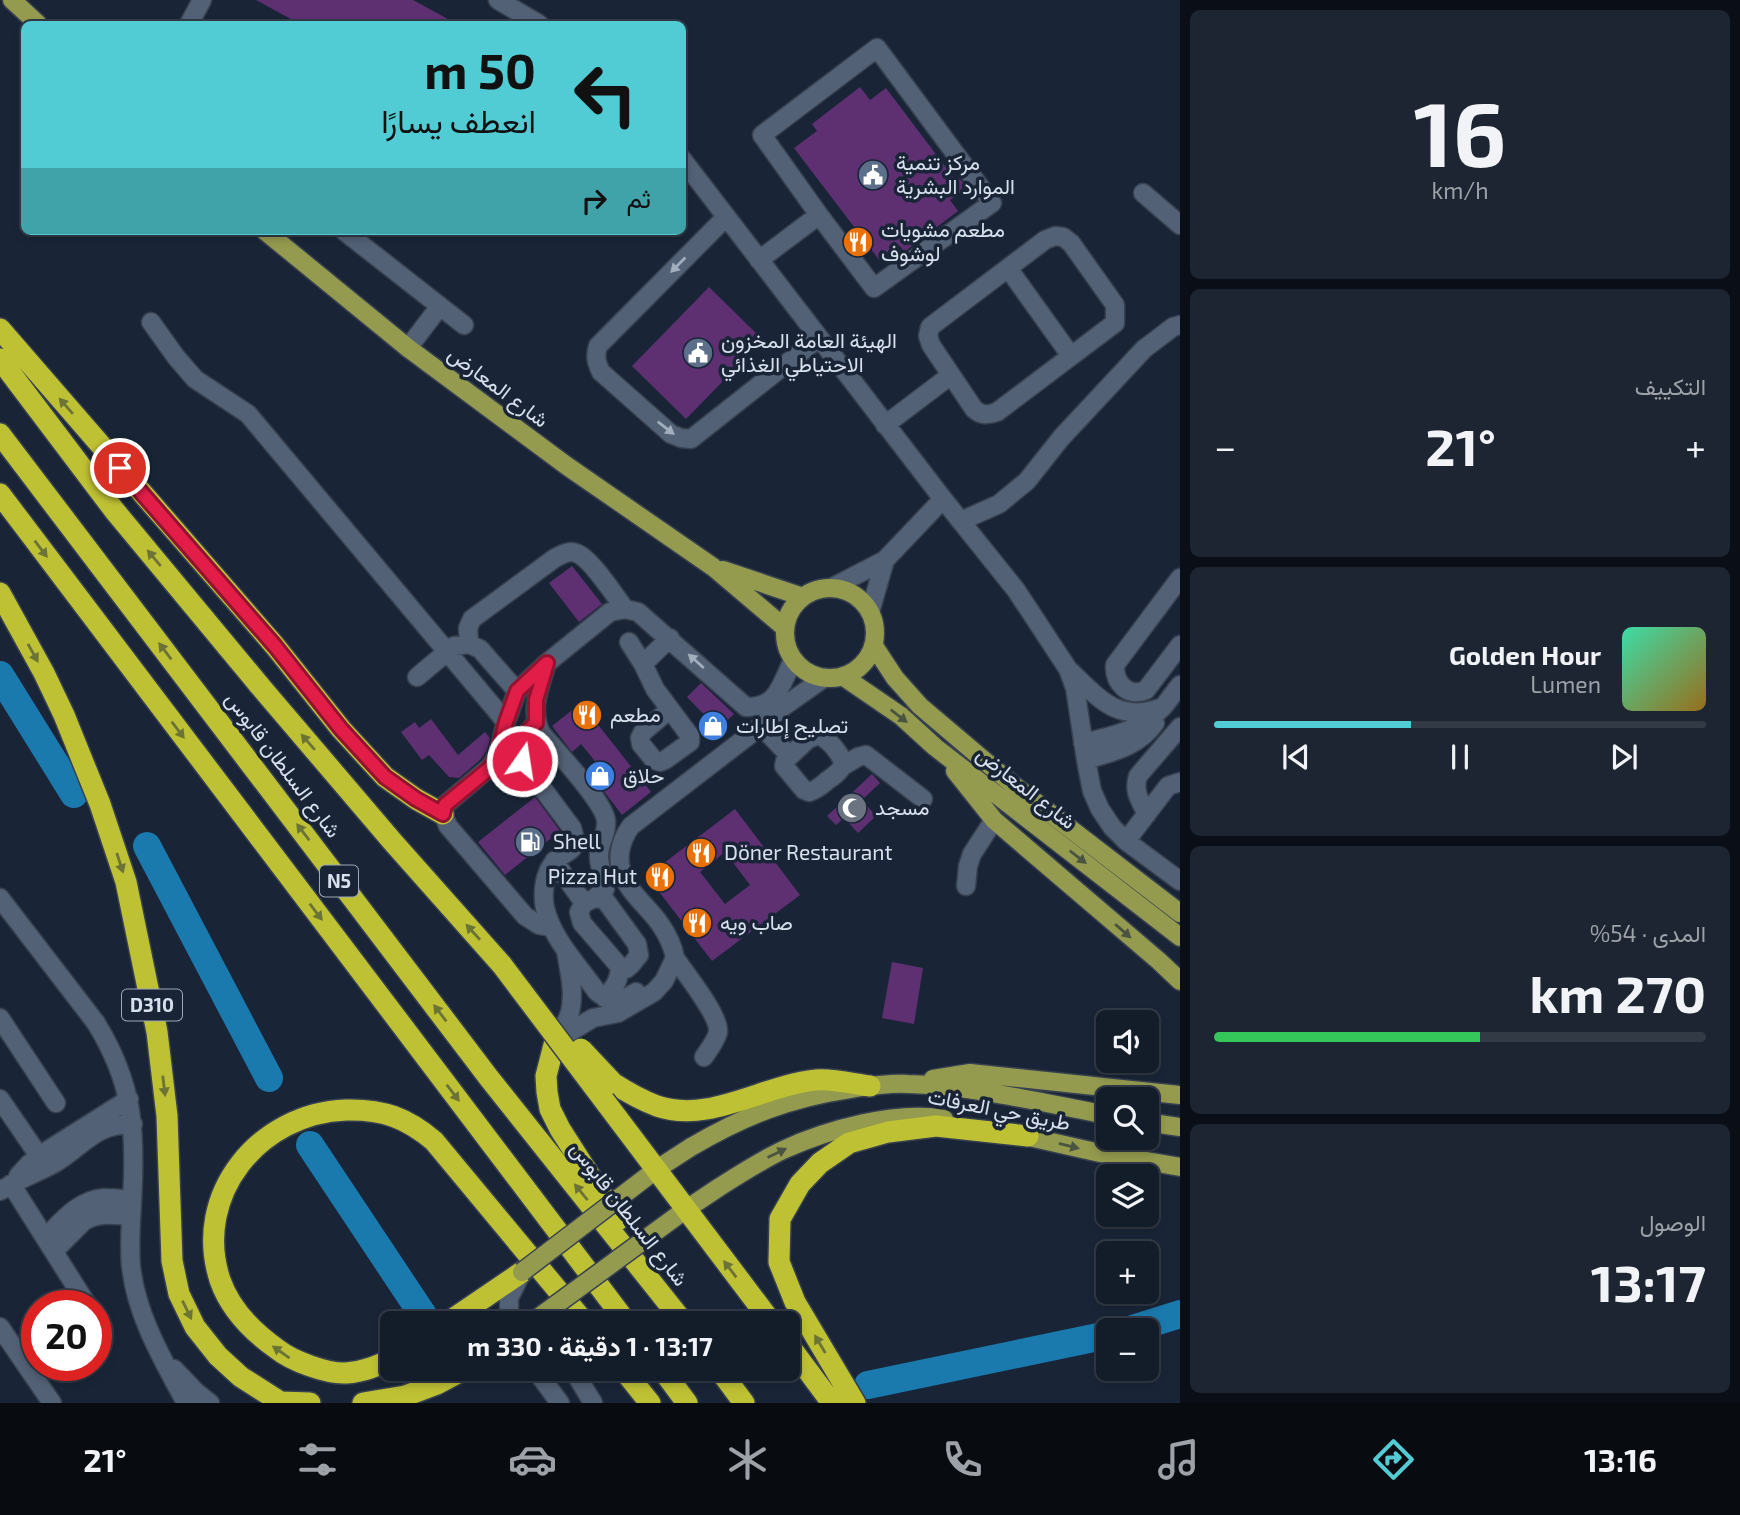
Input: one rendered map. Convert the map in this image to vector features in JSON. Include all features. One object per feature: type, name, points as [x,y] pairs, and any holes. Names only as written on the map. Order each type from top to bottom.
[{"type":"highway","points":[[0,329],[275,646],[341,729],[385,777],[443,814]]},
{"type":"highway","points":[[0,359],[114,510],[260,686],[502,965],[613,1083],[659,1107],[689,1111],[718,1107],[779,1087],[818,1079],[870,1086]]},
{"type":"highway","name":"شارع السلطان قابوس","points":[[0,434],[489,1078],[675,1311]]},
{"type":"highway","name":"N5","points":[[0,494],[617,1311]]},
{"type":"highway","name":"D310","points":[[0,593],[64,715],[100,804],[126,882],[149,986],[160,1056],[167,1116],[172,1261],[179,1294],[195,1327],[218,1356],[241,1377],[280,1402],[310,1403]]},
{"type":"highway","points":[[502,965],[763,1311]]},
{"type":"highway","points":[[555,1041],[546,1076],[550,1109],[664,1297]]},
{"type":"highway","points":[[380,1365],[345,1373],[288,1358],[258,1336],[237,1311],[221,1282],[215,1260],[214,1235],[216,1214],[223,1192],[237,1167],[252,1149],[272,1133],[309,1115],[331,1111],[373,1111],[394,1116],[417,1127],[434,1141],[575,1311]]},
{"type":"highway","points":[[855,1403],[795,1303],[779,1262],[780,1219],[800,1184],[820,1163],[849,1143],[888,1132],[936,1126],[1028,1136]]},
{"type":"highway","points":[[465,1311],[522,1272]]},
{"type":"highway","points":[[800,1360],[832,1403]]},
{"type":"highway","points":[[363,1403],[405,1396],[443,1381]]},
{"type":"highway","points":[[632,1381],[650,1403]]},
{"type":"highway","points":[[671,1381],[687,1403]]},
{"type":"highway","points":[[728,1381],[744,1403]]},
{"type":"main road","points":[[12,0],[35,21]]},
{"type":"main road","name":"شارع المعارض","points":[[270,235],[408,348],[567,466],[713,567],[785,628]]},
{"type":"main road","name":"شارع المعارض","points":[[713,567],[803,597]]},
{"type":"main road","points":[[831,588],[843,590],[863,602],[874,623],[875,635],[869,657],[854,672],[844,677],[824,678],[802,669],[793,660],[785,639],[785,628],[788,616],[803,597],[821,589],[831,588]]},
{"type":"main road","name":"شارع المعارض","points":[[874,646],[895,678],[920,706],[1012,784],[1180,913]]},
{"type":"main road","name":"شارع المعارض","points":[[844,677],[901,716],[935,747],[1180,937]]},
{"type":"main road","points":[[935,747],[994,820],[1180,981]]},
{"type":"main road","points":[[907,1084],[970,1073],[1180,1095]]},
{"type":"main road","name":"طريق حي العرفات","points":[[522,1272],[657,1169],[691,1147],[743,1119],[788,1102],[829,1092],[907,1084],[966,1089],[1096,1113]]},
{"type":"main road","name":"طريق حي العرفات","points":[[547,1311],[685,1210],[760,1162],[818,1136],[867,1122],[900,1117],[937,1118],[1180,1167]]},
{"type":"main road","points":[[1159,1124],[1180,1127]]},
{"type":"street","points":[[191,21],[202,0]]},
{"type":"street","points":[[498,0],[534,21]]},
{"type":"street","points":[[877,48],[992,203],[874,288],[819,215],[762,135],[877,48]]},
{"type":"street","points":[[686,164],[885,425],[1016,590],[1068,669],[1075,688],[1092,790],[1100,809],[1126,841],[1180,881]]},
{"type":"street","points":[[1143,193],[1180,225]]},
{"type":"street","points":[[759,260],[819,215]]},
{"type":"street","points":[[726,216],[598,346],[595,355],[601,372],[671,434],[691,439],[819,338]]},
{"type":"street","points":[[355,235],[464,325]]},
{"type":"street","points":[[1055,236],[1063,237],[1071,243],[1115,305],[1115,323],[997,412],[980,414],[951,375],[928,336],[930,327],[1008,268],[1045,240],[1055,236]]},
{"type":"street","points":[[1008,268],[1071,356]]},
{"type":"street","points":[[408,348],[440,306]]},
{"type":"street","points":[[151,322],[195,379],[248,414],[506,722]]},
{"type":"street","points":[[961,521],[999,504],[1027,481],[1061,438],[1144,349],[1180,325]]},
{"type":"street","points":[[885,425],[951,375]]},
{"type":"street","points":[[831,588],[885,560],[943,499]]},
{"type":"street","points":[[469,644],[468,628],[472,619],[555,558],[566,553],[575,552],[586,559],[625,609]]},
{"type":"street","points":[[870,612],[885,560]]},
{"type":"street","points":[[1180,578],[1115,665],[1114,674],[1118,682],[1131,692],[1146,690],[1180,645]]},
{"type":"street","points":[[551,927],[539,925],[525,916],[448,826],[443,814],[445,805],[491,767],[498,754],[517,691],[610,612],[625,609],[638,612],[746,707],[765,705],[775,697],[793,660]]},
{"type":"street","points":[[643,664],[670,638]]},
{"type":"street","points":[[629,642],[669,710]]},
{"type":"street","points":[[417,677],[454,646],[469,644],[480,649],[517,691]]},
{"type":"street","points":[[547,663],[536,700],[536,723],[541,733],[596,799],[606,821],[598,855],[605,878],[605,889],[595,901]]},
{"type":"street","points":[[1068,669],[1108,706],[1126,712],[1145,713],[1163,707]]},
{"type":"street","points":[[555,1041],[593,1018],[618,1013],[637,1003],[654,992],[673,965],[673,947],[661,924],[625,881],[619,850],[624,834],[783,707],[824,678]]},
{"type":"street","points":[[1084,751],[1148,720],[1163,707],[1180,685]]},
{"type":"street","points":[[1084,751],[1127,747],[1149,731],[1158,720],[1163,707]]},
{"type":"street","points":[[536,723],[520,745],[522,761],[572,828],[576,839],[572,851]]},
{"type":"street","points":[[761,726],[790,756]]},
{"type":"street","points":[[1147,814],[1137,797],[1135,785],[1138,776],[1180,727]]},
{"type":"street","points":[[843,766],[843,759],[834,746],[819,735],[808,739],[785,761],[784,766],[804,790],[809,792],[816,790],[843,766],[866,755],[923,799]]},
{"type":"street","points":[[1126,841],[1174,784],[1127,747]]},
{"type":"street","points":[[596,799],[618,818],[640,820]]},
{"type":"street","points":[[966,886],[972,854],[994,820]]},
{"type":"street","points":[[603,837],[554,861],[547,874],[544,891],[551,927],[597,992],[605,998],[627,998],[673,965]]},
{"type":"street","points":[[554,861],[595,901],[637,944],[639,956],[626,969],[620,967],[582,923],[579,912],[595,901],[625,881]]},
{"type":"street","points":[[0,898],[96,1023],[123,1079],[133,1124],[130,1249],[134,1286],[159,1354],[186,1403]]},
{"type":"street","points":[[555,1041],[571,1009],[566,949]]},
{"type":"street","points":[[673,965],[716,1017],[716,1039],[704,1057]]},
{"type":"street","points":[[605,998],[620,978],[620,967]]},
{"type":"street","points":[[0,1017],[56,1102]]},
{"type":"street","points":[[0,1098],[40,1156]]},
{"type":"street","points":[[6,1188],[40,1156],[89,1130],[129,1100]]},
{"type":"street","points":[[6,1188],[77,1148],[89,1130],[133,1124]]},
{"type":"street","points":[[6,1188],[50,1245],[78,1290]]},
{"type":"street","points":[[50,1245],[71,1212],[86,1202],[105,1198],[132,1208]]},
{"type":"street","points":[[509,1311],[509,1298],[522,1272]]},
{"type":"street","points":[[557,1304],[557,1311]]},
{"type":"street","points":[[0,1327],[52,1403]]},
{"type":"street","points":[[159,1354],[209,1403]]},
{"type":"street","points":[[544,1381],[560,1403]]},
{"type":"street","points":[[580,1381],[593,1403]]},
{"type":"building","points":[[256,0],[413,0],[452,21],[294,21]]},
{"type":"building","points":[[860,87],[870,100],[886,88],[956,181],[959,178],[967,188],[950,200],[958,211],[904,252],[900,246],[880,261],[794,148],[817,131],[812,124]]},
{"type":"building","name":"الهيئة العامة المخزون الاحتياطي الغذائي","points":[[709,287],[763,340],[686,419],[632,366]]},
{"type":"building","points":[[572,566],[602,604],[579,622],[549,583]]},
{"type":"building","points":[[701,683],[734,714],[718,729],[687,697]]},
{"type":"building","points":[[581,703],[651,792],[622,815],[590,773],[599,766],[581,744],[572,752],[552,726]]},
{"type":"building","points":[[431,719],[458,755],[485,732],[490,738],[481,759],[459,778],[449,777],[429,755],[422,760],[401,732],[415,722],[419,728]]},
{"type":"building","name":"مسجد","points":[[872,774],[880,783],[862,800],[876,816],[858,833],[844,818],[836,825],[827,816]]},
{"type":"building","points":[[535,797],[560,831],[505,875],[478,842]]},
{"type":"building","points":[[735,809],[800,895],[712,961],[647,876]],"holes":[[[725,852],[750,885],[725,904],[700,872]]]},
{"type":"building","points":[[892,962],[923,968],[914,1024],[882,1018]]},
{"type":"waterway","points":[[0,675],[74,794]]},
{"type":"waterway","points":[[147,846],[269,1078]]},
{"type":"waterway","points":[[310,1145],[420,1311]]},
{"type":"waterway","points":[[1159,1321],[1180,1314]]},
{"type":"waterway","points":[[868,1385],[1096,1338]]},
{"type":"place","name":"مركز تنمية الموارد البشرية","points":[[873,175]]},
{"type":"place","name":"مطعم مشويات لوشوف","points":[[858,242]]},
{"type":"place","name":"الهيئة العامة المخزون الاحتياطي الغذائي","points":[[698,353]]},
{"type":"place","name":"مطعم","points":[[587,715]]},
{"type":"place","name":"تصليح إطارات","points":[[713,726]]},
{"type":"place","name":"حلاق","points":[[600,776]]},
{"type":"place","name":"مسجد","points":[[852,808]]},
{"type":"place","name":"Shell","points":[[530,842]]},
{"type":"place","name":"Döner Restaurant","points":[[701,853]]},
{"type":"place","name":"Pizza Hut","points":[[660,877]]},
{"type":"place","name":"صاب ويه","points":[[697,923]]},
{"type":"route","points":[[120,468],[275,646],[341,729],[385,777],[443,814],[445,805],[491,767],[498,754],[517,691],[547,663],[536,700],[536,723],[529,729],[520,745],[522,761]]}]
